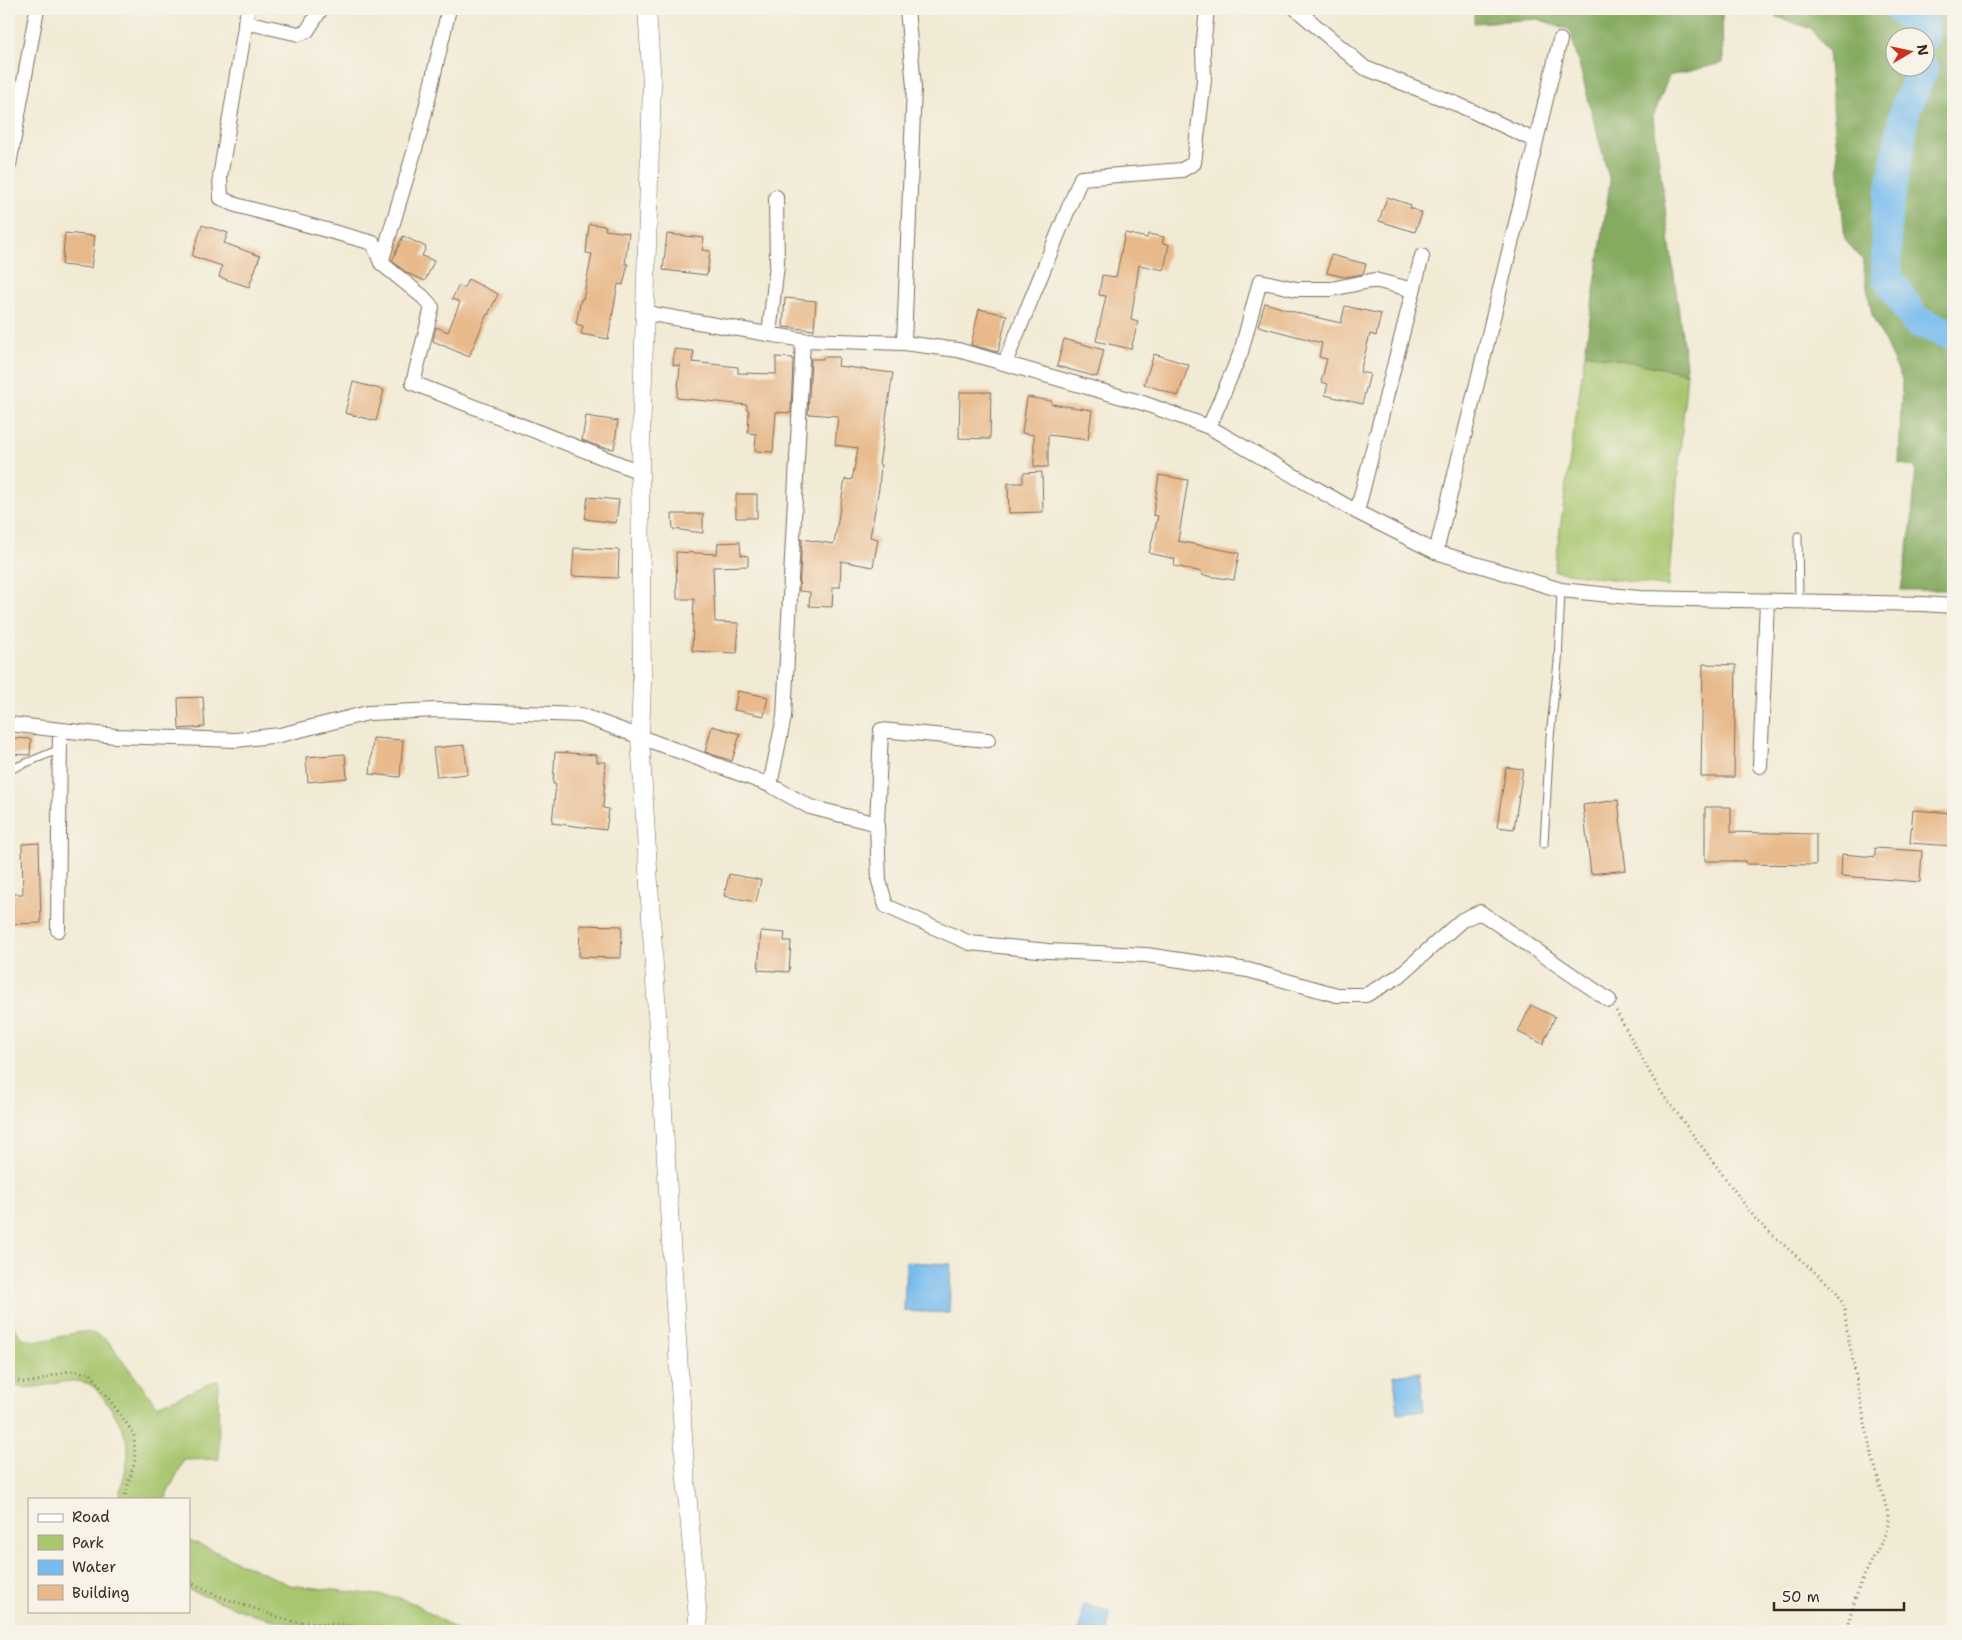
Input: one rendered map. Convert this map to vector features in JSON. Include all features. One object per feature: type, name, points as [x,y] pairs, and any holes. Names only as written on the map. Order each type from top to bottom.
[{"type":"street","points":[[9,166],[37,9]]},
{"type":"street","points":[[321,9],[307,31],[299,34],[246,15],[220,177],[220,198],[236,205],[373,244],[381,263],[423,297],[432,307],[413,383],[640,472]]},
{"type":"street","points":[[381,263],[421,129],[449,9]]},
{"type":"street","points":[[647,9],[652,83],[640,472],[642,680],[640,738],[685,1468],[699,1631]]},
{"type":"street","points":[[904,344],[914,87],[907,9]]},
{"type":"street","points":[[1005,364],[1081,178],[1182,170],[1194,163],[1204,80],[1203,49],[1208,9]]},
{"type":"street","points":[[1296,9],[1365,68],[1459,105],[1536,141]]},
{"type":"street","points":[[1436,552],[1560,40]]},
{"type":"street","points":[[769,334],[777,265],[776,197]]},
{"type":"street","points":[[1357,512],[1422,256]]},
{"type":"street","points":[[1208,427],[1241,352],[1260,281],[1296,289],[1331,289],[1375,280],[1413,290]]},
{"type":"street","points":[[646,313],[803,340],[904,344],[958,350],[1142,403],[1208,427],[1357,512],[1436,552],[1561,590],[1639,598],[1953,606]]},
{"type":"street","points":[[770,785],[785,708],[803,340]]},
{"type":"street","points":[[1760,766],[1767,601]]},
{"type":"street","points":[[9,724],[115,736],[236,740],[280,735],[368,713],[438,710],[581,715],[770,785],[810,806],[877,824]]},
{"type":"street","points":[[988,740],[881,730],[877,824],[879,881],[886,906],[970,943],[1048,951],[1146,955],[1248,970],[1337,995],[1366,995],[1398,976],[1462,920],[1480,912],[1609,1000]]},
{"type":"street","points":[[58,930],[60,731]]},
{"type":"lane","points":[[1798,536],[1799,602]]},
{"type":"lane","points":[[1544,844],[1550,737],[1558,662],[1561,590]]},
{"type":"lane","points":[[9,770],[60,749]]},
{"type":"path","points":[[1609,1000],[1659,1089],[1757,1221],[1836,1291],[1844,1306],[1847,1331],[1870,1448],[1888,1514],[1888,1525],[1884,1537],[1861,1582],[1851,1612],[1848,1631]]},
{"type":"path","points":[[9,1377],[14,1380],[38,1382],[71,1371],[91,1374],[134,1434],[135,1460],[124,1498]]},
{"type":"path","points":[[190,1582],[218,1596],[292,1622],[376,1627],[387,1631]]},
{"type":"green space","points":[[1474,9],[1722,9],[1723,63],[1669,76],[1653,117],[1687,373],[1585,353],[1610,182],[1570,30],[1538,19],[1474,23]]},
{"type":"green space","points":[[1745,9],[1953,9],[1953,590],[1901,590],[1912,521],[1916,466],[1899,464],[1902,379],[1872,315],[1862,259],[1845,240],[1828,52],[1811,29],[1758,10]]},
{"type":"green space","points":[[1585,353],[1687,373],[1668,587],[1554,571]]},
{"type":"green space","points":[[9,1318],[20,1335],[28,1340],[43,1340],[83,1332],[99,1336],[108,1341],[157,1406],[218,1380],[219,1459],[184,1460],[166,1498],[118,1498],[126,1466],[128,1446],[114,1413],[102,1396],[91,1385],[78,1381],[26,1388],[9,1384]]},
{"type":"green space","points":[[190,1540],[290,1585],[397,1597],[415,1604],[459,1631],[318,1631],[254,1615],[190,1590]]},
{"type":"water","points":[[1875,9],[1908,9],[1891,19]]},
{"type":"water","points":[[906,1262],[951,1264],[949,1313],[904,1311]]},
{"type":"water","points":[[1420,1372],[1424,1410],[1398,1413],[1394,1375]]},
{"type":"water","points":[[1083,1604],[1110,1611],[1108,1631],[1079,1631]]},
{"type":"building","points":[[1387,197],[1411,205],[1410,208],[1422,213],[1415,232],[1379,221]]},
{"type":"building","points":[[589,224],[606,226],[605,230],[629,233],[625,264],[628,264],[623,285],[618,284],[608,339],[581,334],[583,326],[576,324],[592,254],[586,253]]},
{"type":"building","points":[[202,225],[228,233],[224,243],[260,256],[249,287],[219,277],[222,266],[192,256]]},
{"type":"building","points":[[65,233],[95,236],[91,268],[62,265]]},
{"type":"building","points":[[1125,233],[1147,238],[1148,234],[1164,237],[1162,243],[1169,244],[1164,270],[1139,265],[1131,320],[1138,322],[1131,349],[1096,341],[1106,296],[1099,295],[1102,275],[1116,277]]},
{"type":"building","points":[[667,234],[704,238],[702,250],[710,251],[707,275],[663,270]]},
{"type":"building","points":[[403,236],[426,247],[422,256],[434,261],[425,281],[407,273],[392,261]]},
{"type":"building","points":[[1331,255],[1366,264],[1363,274],[1344,277],[1327,273]]},
{"type":"building","points":[[468,279],[498,294],[487,314],[469,357],[433,341],[436,327],[448,332],[460,302],[452,299],[459,285],[464,288]]},
{"type":"building","points":[[785,298],[816,301],[814,330],[783,327]]},
{"type":"building","points":[[1265,303],[1341,323],[1345,306],[1381,314],[1376,336],[1370,334],[1360,372],[1370,374],[1362,404],[1325,395],[1328,384],[1321,382],[1327,359],[1319,357],[1322,343],[1258,326]]},
{"type":"building","points":[[979,309],[1007,315],[998,352],[971,345]]},
{"type":"building","points":[[1064,339],[1104,350],[1097,377],[1057,366]]},
{"type":"building","points":[[674,349],[694,351],[692,362],[738,367],[738,373],[776,374],[776,357],[793,358],[791,413],[776,412],[773,452],[755,451],[756,434],[748,433],[749,410],[747,410],[747,405],[677,398],[680,366],[673,365]]},
{"type":"building","points":[[1154,354],[1189,365],[1178,396],[1144,384]]},
{"type":"building","points":[[823,357],[839,357],[838,366],[893,373],[879,464],[881,465],[879,488],[870,537],[878,539],[873,567],[841,561],[840,587],[833,587],[832,607],[809,606],[810,592],[799,591],[802,539],[834,544],[845,479],[852,480],[858,448],[835,445],[838,416],[808,414],[811,359],[823,359]]},
{"type":"building","points":[[353,382],[384,390],[376,421],[345,413]]},
{"type":"building","points":[[960,392],[991,392],[990,439],[959,438]]},
{"type":"building","points":[[1027,397],[1052,401],[1051,404],[1092,410],[1088,440],[1048,435],[1048,467],[1034,467],[1034,435],[1022,433]]},
{"type":"building","points":[[586,416],[618,421],[614,449],[601,447],[582,440]]},
{"type":"building","points":[[1042,472],[1043,512],[1009,513],[1008,483],[1023,483],[1023,473]]},
{"type":"building","points":[[1159,475],[1188,480],[1178,541],[1239,553],[1234,580],[1202,575],[1202,572],[1174,566],[1175,559],[1149,553],[1158,516],[1153,515]]},
{"type":"building","points":[[736,494],[757,494],[757,518],[736,518]]},
{"type":"building","points":[[588,497],[619,500],[616,523],[585,519]]},
{"type":"building","points":[[672,514],[703,514],[703,533],[673,529]]},
{"type":"building","points":[[740,542],[741,555],[748,556],[748,566],[713,567],[715,622],[739,623],[737,653],[692,651],[694,599],[677,599],[676,552],[717,554],[718,543]]},
{"type":"building","points":[[574,548],[619,550],[618,578],[572,576]]},
{"type":"building","points":[[1703,664],[1736,665],[1734,777],[1701,777]]},
{"type":"building","points":[[738,691],[768,697],[764,716],[734,710]]},
{"type":"building","points":[[203,697],[205,727],[179,729],[178,698]]},
{"type":"building","points":[[712,726],[740,734],[732,761],[705,752]]},
{"type":"building","points":[[9,738],[31,739],[30,755],[9,754]]},
{"type":"building","points":[[373,738],[403,740],[400,777],[370,774]]},
{"type":"building","points":[[464,745],[468,774],[437,777],[433,748]]},
{"type":"building","points":[[555,752],[597,755],[597,762],[606,762],[603,808],[609,809],[606,830],[552,823],[556,784],[553,784]]},
{"type":"building","points":[[345,754],[347,778],[308,782],[306,757]]},
{"type":"building","points":[[1506,767],[1523,769],[1514,829],[1497,827]]},
{"type":"building","points":[[1618,800],[1626,870],[1591,874],[1583,805]]},
{"type":"building","points":[[1705,807],[1731,807],[1731,832],[1816,834],[1816,865],[1746,864],[1746,861],[1705,861]]},
{"type":"building","points":[[1913,810],[1953,813],[1953,846],[1910,843]]},
{"type":"building","points":[[39,843],[41,923],[9,924],[9,894],[23,894],[22,844]]},
{"type":"building","points":[[1875,848],[1922,851],[1920,882],[1841,876],[1842,854],[1875,857]]},
{"type":"building","points":[[729,874],[761,880],[756,902],[724,896]]},
{"type":"building","points":[[580,925],[622,926],[621,958],[579,957]]},
{"type":"building","points":[[761,931],[785,933],[784,941],[791,941],[789,972],[758,970]]},
{"type":"building","points":[[1531,1005],[1555,1017],[1543,1044],[1518,1032]]},
{"type":"waterway","points":[[1900,9],[1923,26],[1923,28]]},
{"type":"waterway","points":[[1919,78],[1905,110],[1886,220],[1887,277],[1916,321],[1953,335]]}]
